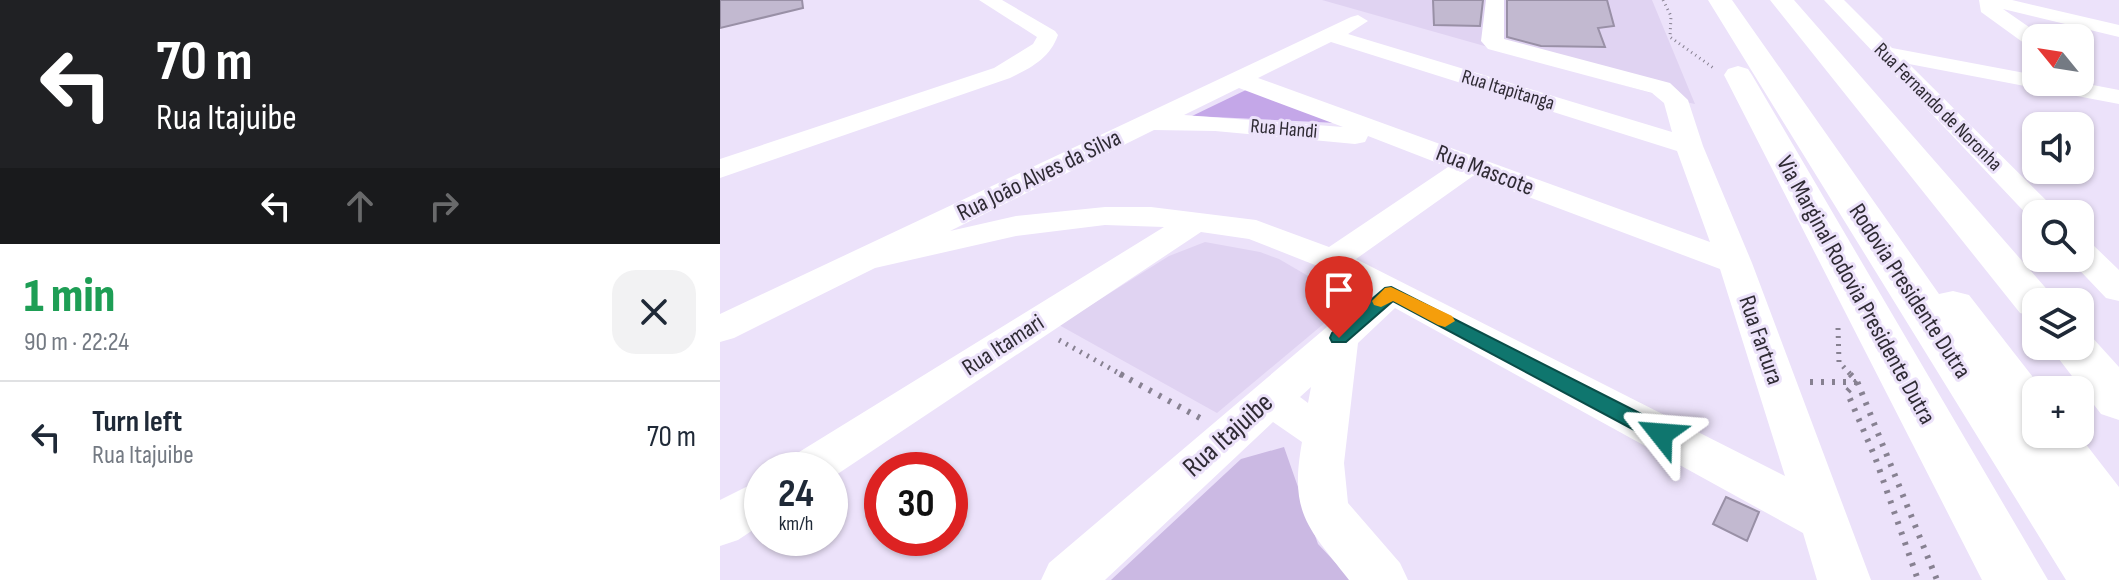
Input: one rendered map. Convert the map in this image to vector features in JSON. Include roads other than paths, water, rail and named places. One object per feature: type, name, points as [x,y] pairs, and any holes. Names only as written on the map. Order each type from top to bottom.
[{"type":"highway","name":"Via Marginal Rodovia Presidente Dutra","points":[[1695,0],[2016,580]]},
{"type":"highway","name":"Rodovia Presidente Dutra","points":[[1720,0],[2102,580]]},
{"type":"highway","name":"Rodovia Presidente Dutra","points":[[1744,0],[1925,266],[2022,400]]},
{"type":"highway","points":[[1782,0],[2023,288]]},
{"type":"highway","points":[[1905,148],[2055,288]]},
{"type":"highway","points":[[2094,329],[2119,358]]},
{"type":"highway","points":[[2085,360],[2119,401]]},
{"type":"highway","points":[[2057,448],[2119,534]]},
{"type":"highway","points":[[1958,474],[1986,580]]},
{"type":"street","points":[[720,169],[1002,73],[1034,56],[1046,44],[1048,35],[988,0]]},
{"type":"street","name":"Rua Fartura","points":[[1495,0],[1492,41],[1496,44],[1661,88],[1676,100],[1689,146],[1735,263],[1844,580]]},
{"type":"street","name":"Rua Fernando de Noronha","points":[[1833,0],[2030,200]]},
{"type":"street","points":[[1977,0],[2022,31]]},
{"type":"street","points":[[1988,0],[2119,31]]},
{"type":"street","name":"Rua João Alves da Silva","points":[[989,217],[1147,122],[1358,21]]},
{"type":"street","name":"Rua Itapitanga","points":[[1327,34],[1689,146]]},
{"type":"street","points":[[1886,53],[2022,79]]},
{"type":"street","name":"Rua Mascote","points":[[1235,78],[1735,263]]},
{"type":"street","points":[[2094,81],[2118,97]]},
{"type":"street","points":[[2094,93],[2118,97]]},
{"type":"street","name":"Rua Handi","points":[[1147,122],[1215,123],[1322,132],[1420,146]]},
{"type":"street","points":[[1332,260],[1470,165]]},
{"type":"street","points":[[720,329],[864,260],[989,217],[1105,216],[1198,220],[1256,230],[1332,260],[1822,519]]},
{"type":"street","name":"Rua Itamari","points":[[835,452],[1198,220]]},
{"type":"street","points":[[2094,265],[2119,290]]},
{"type":"street","name":"Rua Itajuibe","points":[[1068,580],[1391,292]]},
{"type":"street","points":[[1339,338],[1321,463],[1324,510],[1381,580]]},
{"type":"street","points":[[1266,401],[1283,407],[1327,437]]},
{"type":"street","points":[[720,525],[744,510]]}]
